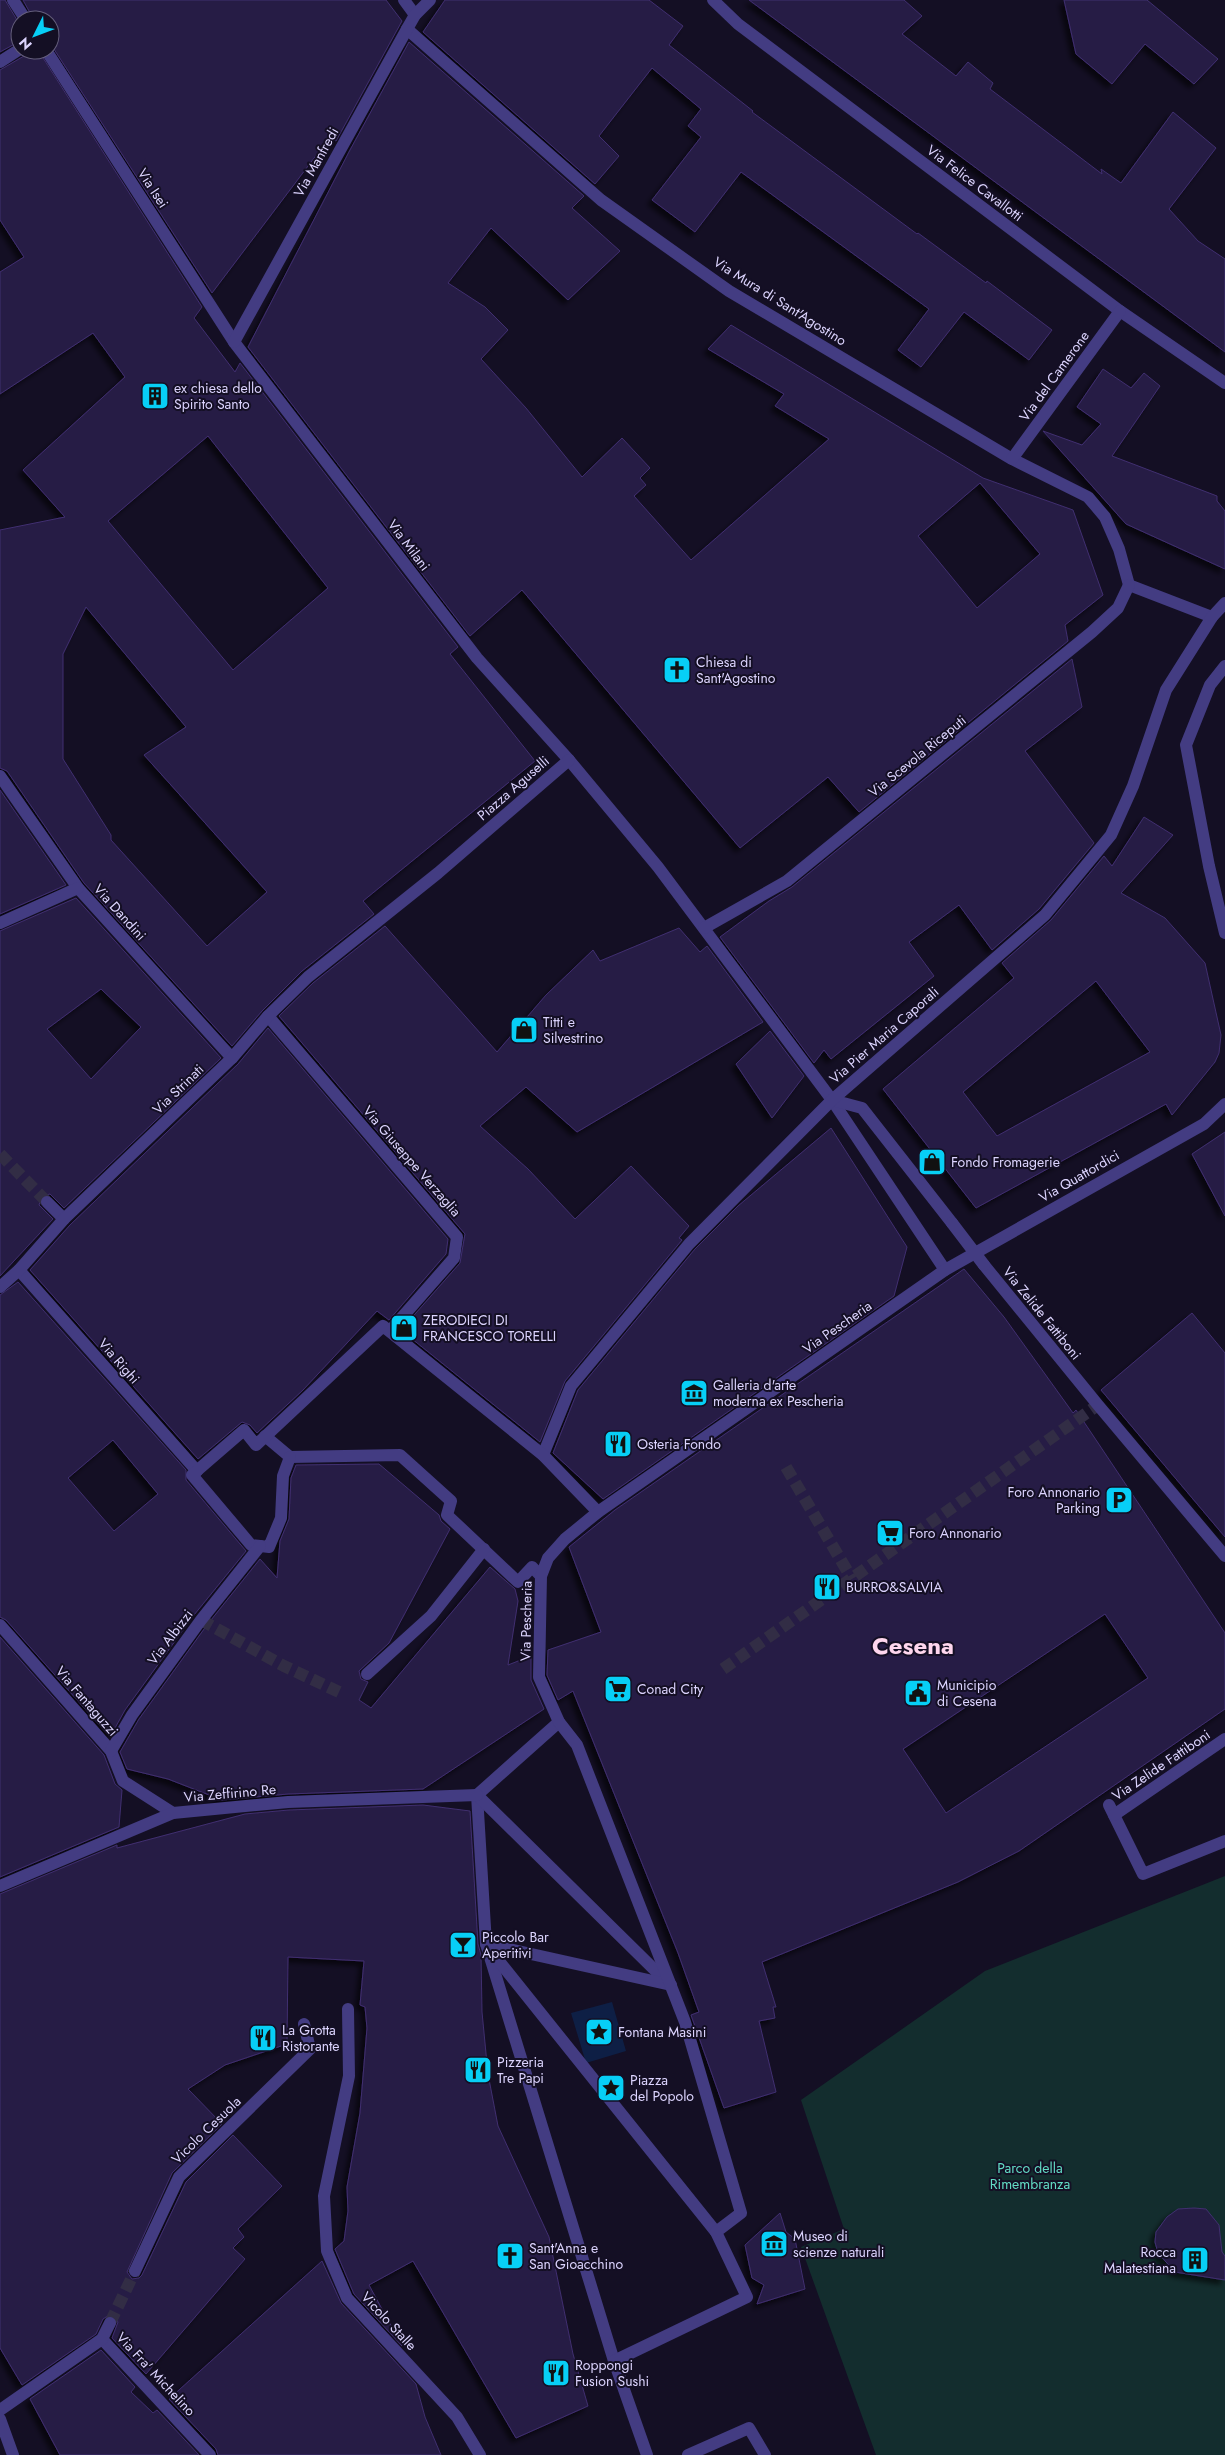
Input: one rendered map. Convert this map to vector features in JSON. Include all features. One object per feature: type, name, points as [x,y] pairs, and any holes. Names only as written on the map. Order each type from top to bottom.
[{"type":"street","points":[[404,0],[415,15]]},
{"type":"street","name":"Via Manfredi","points":[[234,342],[415,15],[430,0]]},
{"type":"street","name":"Via Felice Cavallotti","points":[[713,0],[738,24],[1120,311],[1225,383]]},
{"type":"street","name":"Via Mura di Sant'Agostino","points":[[407,29],[601,200],[729,291],[1012,459],[1088,497],[1105,518],[1119,549],[1129,585]]},
{"type":"street","name":"Via Isei","points":[[52,60],[234,342]]},
{"type":"street","name":"Via del Camerone","points":[[1012,459],[1120,311]]},
{"type":"street","name":"Via Milani","points":[[234,342],[477,658],[569,760]]},
{"type":"street","points":[[1129,585],[1212,617]]},
{"type":"street","name":"Via Scevola Riceputi","points":[[704,928],[788,881],[1092,632],[1118,608],[1129,585]]},
{"type":"street","name":"Via Pier Maria Caporali","points":[[543,1455],[571,1386],[689,1244],[832,1100],[1045,915],[1111,835],[1133,786],[1166,690],[1212,617],[1225,603]]},
{"type":"street","points":[[1225,666],[1210,685],[1186,745],[1209,866],[1225,933]]},
{"type":"street","name":"Piazza Aguselli","points":[[381,918],[438,873],[569,760],[658,867],[704,928]]},
{"type":"street","name":"Via Dandini","points":[[0,776],[78,888],[232,1058]]},
{"type":"street","points":[[0,923],[78,888]]},
{"type":"street","name":"Via Strinati","points":[[0,1287],[19,1270],[64,1219],[232,1058],[268,1016],[308,977],[381,918]]},
{"type":"street","points":[[704,928],[832,1100],[944,1270]]},
{"type":"street","name":"Via Giuseppe Verzaglia","points":[[268,1016],[457,1237],[454,1258],[390,1331]]},
{"type":"street","name":"Via Zelide Fattiboni","points":[[832,1100],[862,1108],[984,1265],[1225,1556]]},
{"type":"street","name":"Via Quattordici","points":[[944,1270],[1204,1124],[1225,1104]]},
{"type":"street","points":[[47,1202],[64,1219]]},
{"type":"street","name":"Via Righi","points":[[19,1270],[196,1471],[192,1475],[251,1545],[260,1546]]},
{"type":"street","name":"Via Pescheria","points":[[716,2232],[741,2213],[685,2022],[577,1744],[559,1722],[539,1677],[541,1576],[548,1558],[598,1512],[944,1270]]},
{"type":"street","points":[[196,1471],[244,1430],[256,1445],[383,1326],[543,1455],[598,1512]]},
{"type":"street","points":[[265,1436],[290,1457],[400,1455],[451,1501],[447,1514],[518,1582],[532,1567],[541,1576]]},
{"type":"street","name":"Via Albizzi","points":[[111,1751],[132,1714],[201,1620],[260,1546],[268,1547],[280,1518],[283,1476],[290,1457]]},
{"type":"street","points":[[367,1674],[430,1616],[484,1549]]},
{"type":"street","name":"Via Fantaguzzi","points":[[0,1625],[111,1751],[123,1781],[173,1813]]},
{"type":"street","points":[[477,1796],[559,1722]]},
{"type":"street","name":"Via Zelide Fattiboni","points":[[1225,1739],[1111,1810],[1143,1874],[1225,1841]]},
{"type":"street","points":[[477,1796],[486,1944],[614,2361],[647,2455]]},
{"type":"street","points":[[477,1796],[671,1985]]},
{"type":"street","name":"Via Zeffirino Re","points":[[0,1886],[173,1813],[288,1802],[477,1796]]},
{"type":"street","points":[[486,1944],[671,1985]]},
{"type":"street","points":[[486,1944],[716,2232],[747,2297],[614,2361]]},
{"type":"street","name":"Vicolo Stalle","points":[[348,2009],[349,2076],[324,2196],[327,2250],[347,2298],[457,2417],[480,2455]]},
{"type":"street","name":"Vicolo Cesuola","points":[[135,2271],[179,2177],[310,2049],[304,2024]]},
{"type":"street","points":[[102,2339],[110,2323]]},
{"type":"street","name":"Via Fra' Michelino","points":[[0,2410],[102,2339],[210,2455]]},
{"type":"street","points":[[0,2419],[12,2455]]},
{"type":"street","points":[[688,2455],[748,2428],[765,2455]]},
{"type":"green space","name":"Parco della Rimembranza","points":[[1225,1876],[1225,2455],[876,2455],[801,2247],[844,2229],[801,2100],[985,1971]]},
{"type":"water","name":"Fontana Masini","points":[[612,2002],[626,2051],[586,2063],[571,2013]]},
{"type":"building","points":[[0,0],[5,0],[11,10],[10,46],[0,52]]},
{"type":"building","points":[[23,0],[386,0],[402,21],[336,141],[330,137],[212,293],[60,58],[60,10],[28,10]]},
{"type":"building","points":[[445,0],[649,0],[683,26],[669,45],[752,112],[917,234],[986,283],[987,281],[1052,330],[1029,360],[964,312],[921,367],[898,350],[929,309],[741,172],[695,232],[652,200],[701,137],[688,126],[701,109],[652,68],[599,136],[619,156],[595,184],[423,32]]},
{"type":"building","points":[[749,0],[904,0],[922,16],[902,34],[956,76],[968,62],[993,83],[990,89],[1102,174],[1101,169],[1121,183],[1173,112],[1216,148],[1169,209],[1198,241],[1225,259],[1225,352]]},
{"type":"building","points":[[1064,0],[1147,0],[1218,59],[1194,84],[1145,44],[1112,84],[1076,54]]},
{"type":"building","points":[[409,42],[584,196],[572,208],[620,251],[568,300],[491,228],[448,283],[485,307],[508,330],[481,359],[526,408],[582,477],[622,438],[650,468],[640,478],[646,485],[634,496],[691,560],[829,439],[775,406],[784,394],[708,349],[731,325],[983,478],[1073,510],[1103,595],[1065,625],[1068,641],[859,812],[828,777],[740,848],[522,590],[470,636],[248,347],[350,150]],"holes":[[[980,483],[1040,554],[977,608],[918,536]]]},
{"type":"building","points":[[17,60],[44,60],[202,307],[194,318],[235,372],[240,363],[458,647],[450,654],[535,761],[363,901],[374,914],[302,971],[262,1011],[232,1046],[84,883],[7,771],[0,768],[0,530],[65,517],[23,470],[125,377],[93,333],[0,394],[0,272],[24,257],[0,220],[0,70]],"holes":[[[208,436],[328,588],[233,670],[108,521]],[[86,607],[186,727],[144,755],[267,892],[207,946],[111,840],[111,835],[63,759],[63,654]]]},
{"type":"building","points":[[1103,369],[1131,388],[1144,373],[1160,386],[1112,456],[1217,496],[1217,501],[1225,511],[1225,569],[1126,524],[1043,431],[1082,445],[1101,424],[1077,407]]},
{"type":"building","points":[[1072,659],[1082,707],[1025,751],[1094,843],[1039,909],[992,950],[959,905],[909,942],[934,976],[831,1059],[824,1050],[814,1063],[720,937],[769,901],[792,887]]},
{"type":"building","points":[[0,790],[66,885],[0,914]]},
{"type":"building","points":[[1144,817],[1173,835],[1121,893],[1165,918],[1205,963],[1221,1035],[1219,1053],[1215,1062],[1172,1115],[1166,1104],[976,1208],[883,1089],[1014,978],[1002,963],[1051,920],[1104,856],[1112,866]],"holes":[[[1096,981],[1150,1052],[997,1136],[963,1092]]]},
{"type":"building","points":[[76,898],[221,1058],[64,1208],[50,1194],[42,1196],[39,1205],[53,1219],[0,1276],[0,931]],"holes":[[[101,989],[141,1027],[91,1079],[47,1029]]]},
{"type":"building","points":[[385,926],[497,1052],[546,995],[593,950],[600,961],[679,928],[700,952],[707,946],[763,1022],[577,1132],[526,1087],[480,1126],[528,1169],[575,1219],[631,1166],[689,1226],[679,1238],[682,1240],[565,1381],[540,1442],[401,1330],[460,1263],[465,1234],[279,1016],[313,983]]},
{"type":"building","points":[[268,1028],[448,1239],[446,1254],[389,1320],[377,1311],[303,1390],[257,1433],[250,1425],[242,1422],[198,1459],[30,1270],[70,1225],[238,1064]]},
{"type":"building","points":[[770,1031],[804,1076],[772,1118],[736,1064]]},
{"type":"building","points":[[831,1128],[907,1247],[894,1296],[603,1499],[553,1453],[578,1390],[695,1249],[738,1206]]},
{"type":"building","points":[[1225,1132],[1225,1216],[1192,1154]]},
{"type":"building","points":[[964,1269],[1004,1317],[1073,1413],[1076,1410],[1225,1633],[1225,1709],[1019,1851],[958,1882],[762,1962],[776,2007],[773,2007],[775,2018],[759,2021],[776,2092],[724,2108],[691,2015],[699,2012],[678,1953],[573,1691],[558,1700],[547,1675],[548,1650],[601,1632],[569,1547],[615,1510]],"holes":[[[1105,1614],[1148,1678],[946,1813],[903,1749]]]},
{"type":"building","points":[[18,1282],[186,1470],[186,1480],[246,1551],[194,1615],[125,1710],[110,1737],[6,1620],[0,1617],[0,1295]],"holes":[[[113,1440],[158,1494],[114,1531],[68,1478]]]},
{"type":"building","points":[[1192,1313],[1225,1353],[1225,1537],[1101,1390]]},
{"type":"building","points":[[379,1464],[439,1515],[441,1521],[450,1529],[389,1643],[359,1671],[361,1679],[368,1682],[359,1700],[371,1708],[490,1567],[515,1589],[518,1601],[508,1665],[531,1656],[531,1680],[544,1709],[423,1789],[288,1794],[222,1800],[168,1779],[127,1769],[120,1752],[139,1719],[207,1625],[260,1559],[277,1578],[280,1541],[289,1519],[291,1478],[296,1465]]},
{"type":"building","points":[[0,1637],[104,1755],[115,1784],[122,1790],[119,1827],[0,1877]]},
{"type":"building","points":[[423,1805],[470,1811],[478,1944],[481,1955],[482,2012],[488,2074],[498,2126],[549,2237],[573,2354],[588,2406],[516,2438],[413,2261],[369,2285],[402,2346],[354,2294],[335,2249],[344,2241],[348,2211],[347,2187],[360,2113],[367,2028],[365,2007],[360,2005],[364,1961],[288,1957],[287,2044],[225,2065],[188,2089],[222,2124],[172,2173],[127,2272],[132,2279],[139,2278],[142,2275],[186,2182],[233,2135],[282,2186],[238,2229],[244,2237],[233,2248],[245,2259],[146,2374],[112,2338],[118,2322],[114,2316],[109,2315],[103,2319],[96,2334],[22,2385],[0,2348],[0,1894],[117,1845],[117,1848],[245,1814],[289,1810]]},
{"type":"building","name":"Rocca Malatestiana","points":[[1178,2209],[1206,2209],[1219,2225],[1222,2252],[1225,2256],[1225,2280],[1175,2272],[1158,2253],[1155,2242],[1156,2232],[1167,2217]]},
{"type":"building","points":[[780,2213],[786,2232],[795,2239],[805,2289],[757,2304],[764,2285],[752,2278],[745,2245]]},
{"type":"building","points":[[322,2261],[341,2303],[416,2384],[425,2417],[441,2455],[218,2455],[216,2449],[169,2399]]},
{"type":"building","points":[[101,2350],[135,2387],[131,2392],[153,2413],[157,2410],[199,2455],[60,2455],[30,2399]]},
{"type":"tunnel","points":[[0,1154],[47,1202]]},
{"type":"tunnel","points":[[723,1669],[1098,1405]]},
{"type":"tunnel","points":[[786,1467],[852,1579]]},
{"type":"tunnel","points":[[201,1620],[284,1666],[339,1692]]},
{"type":"tunnel","points":[[110,2323],[135,2271]]},
{"type":"place","name":"ex chiesa dello Spirito Santo","points":[[155,396]]},
{"type":"place","name":"Chiesa di Sant'Agostino","points":[[677,670]]},
{"type":"place","name":"Titti e Silvestrino","points":[[524,1030]]},
{"type":"place","name":"Fondo Fromagerie","points":[[932,1162]]},
{"type":"place","name":"ZERODIECI DI FRANCESCO TORELLI","points":[[404,1328]]},
{"type":"place","name":"Galleria d'arte moderna ex Pescheria","points":[[694,1393]]},
{"type":"place","name":"Osteria Fondo","points":[[618,1444]]},
{"type":"place","name":"Foro Annonario Parking","points":[[1119,1500]]},
{"type":"place","name":"Foro Annonario","points":[[890,1533]]},
{"type":"place","name":"BURRO&SALVIA","points":[[827,1587]]},
{"type":"place","name":"Conad City","points":[[618,1689]]},
{"type":"place","name":"Municipio di Cesena","points":[[918,1693]]},
{"type":"place","name":"Piccolo Bar Aperitivi","points":[[463,1945]]},
{"type":"place","name":"Fontana Masini","points":[[599,2032]]},
{"type":"place","name":"La Grotta Ristorante","points":[[263,2038]]},
{"type":"place","name":"Pizzeria Tre Papi","points":[[478,2070]]},
{"type":"place","name":"Piazza del Popolo","points":[[611,2088]]},
{"type":"place","name":"Museo di scienze naturali","points":[[774,2244]]},
{"type":"place","name":"Sant'Anna e San Gioacchino","points":[[510,2256]]},
{"type":"place","name":"Rocca Malatestiana","points":[[1195,2260]]},
{"type":"place","name":"Roppongi Fusion Sushi","points":[[556,2373]]},
{"type":"district","name":"Cesena","points":[[913,1646]]}]
